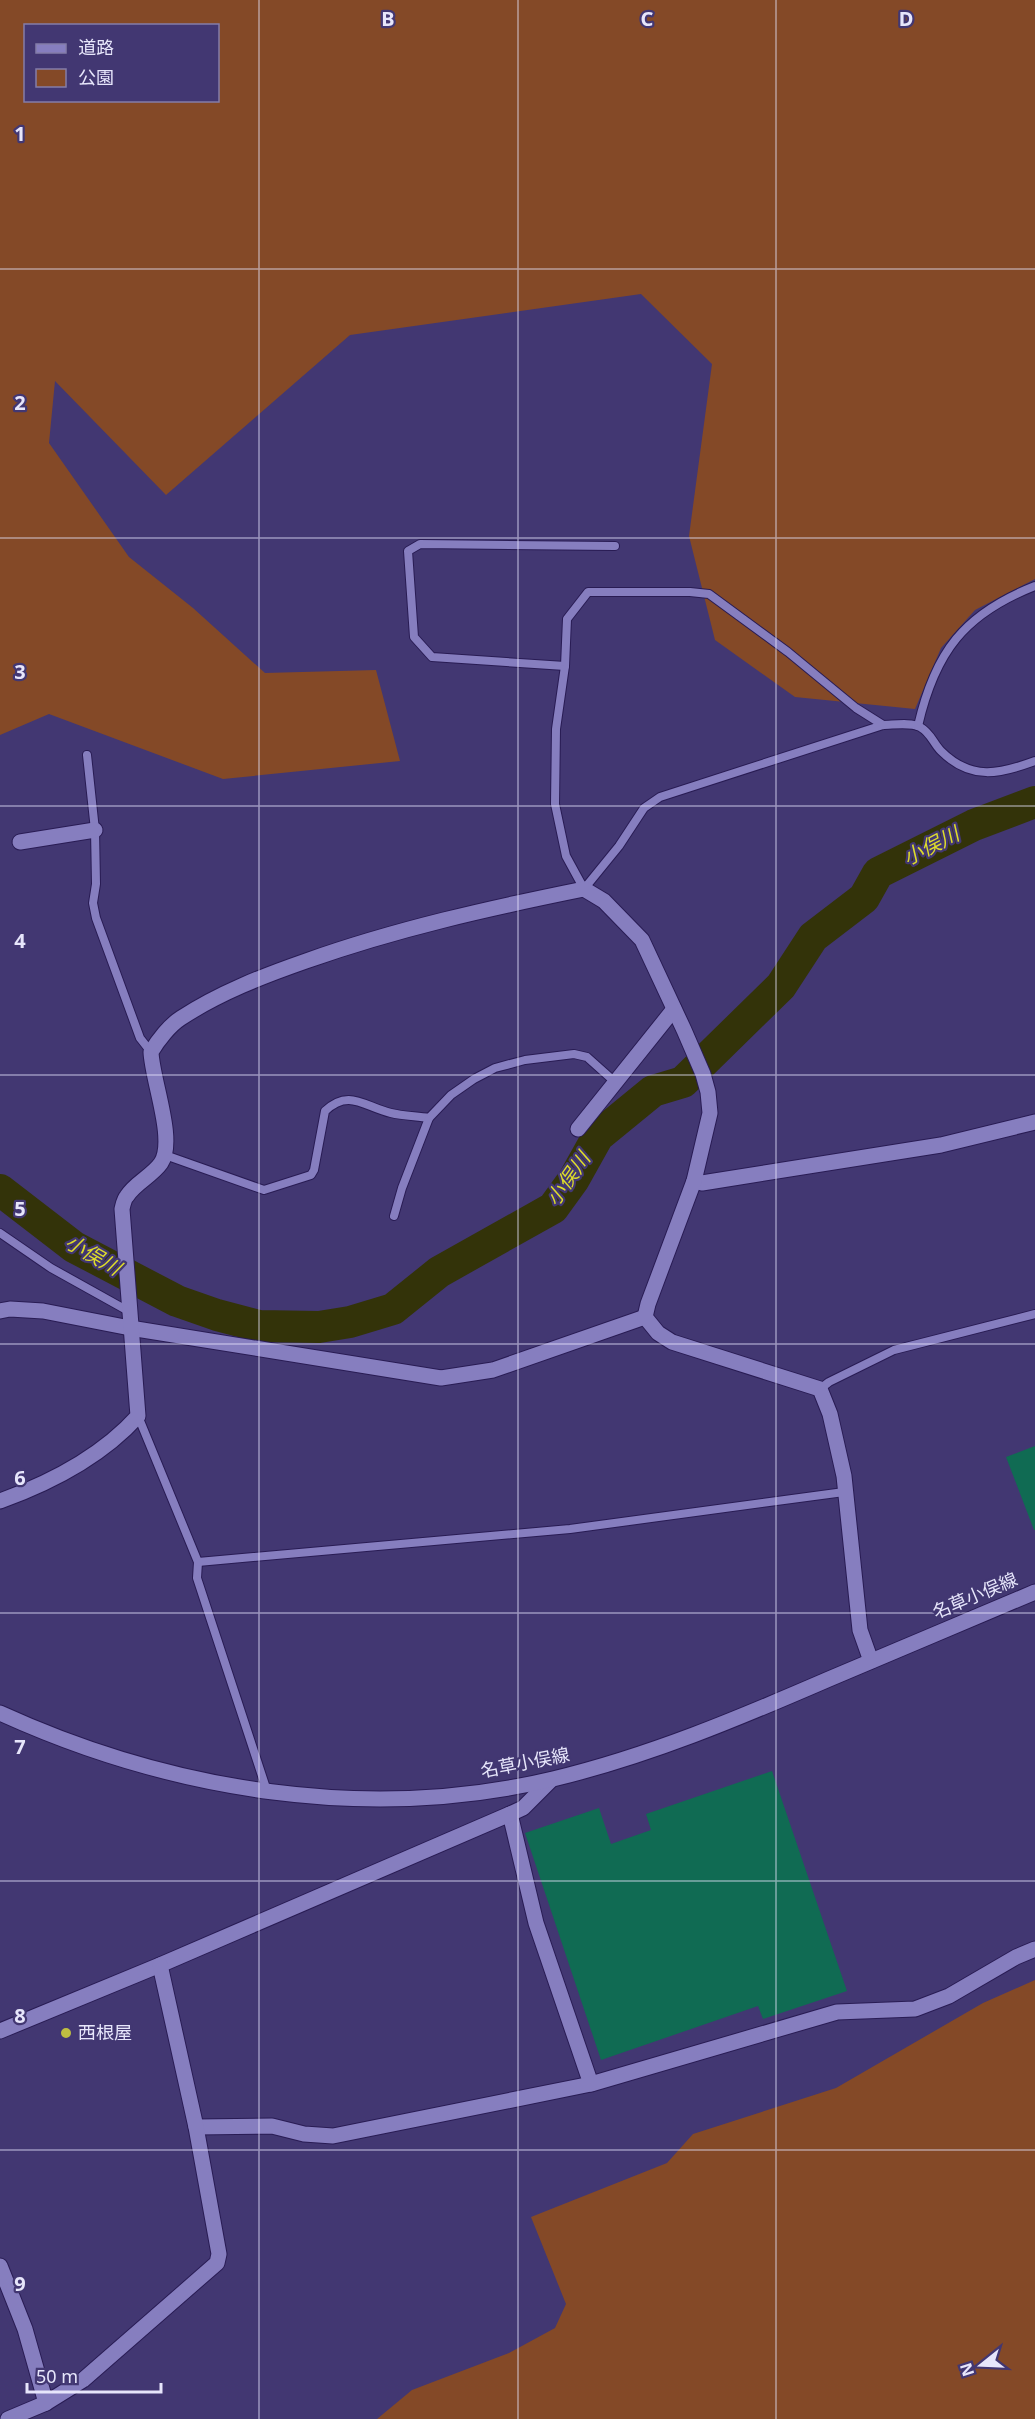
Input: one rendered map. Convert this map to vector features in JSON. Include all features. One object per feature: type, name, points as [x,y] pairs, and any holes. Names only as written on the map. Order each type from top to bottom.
[{"type":"street","points":[[20,842],[95,830]]},
{"type":"street","points":[[0,1501],[40,1484],[89,1457],[110,1442],[138,1416],[122,1209],[126,1196],[148,1177],[165,1155],[166,1127],[151,1052],[179,1019],[220,996],[271,973],[399,931],[584,889],[604,901],[642,940],[703,1074],[711,1113],[694,1181],[645,1317]]},
{"type":"street","points":[[578,1130],[674,1009]]},
{"type":"street","points":[[694,1181],[702,1184],[941,1145],[1035,1122]]},
{"type":"street","points":[[0,1311],[10,1309],[44,1311],[130,1328],[441,1378],[493,1370],[645,1317]]},
{"type":"street","points":[[645,1317],[658,1333],[672,1342],[820,1389],[830,1414],[844,1476],[860,1630],[871,1661]]},
{"type":"street","name":"名草小俣線","points":[[0,1713],[60,1739],[128,1761],[196,1779],[267,1792],[312,1797],[388,1799],[479,1792],[550,1780],[616,1762],[695,1735],[1035,1592]]},
{"type":"street","points":[[0,2031],[160,1965],[510,1814],[523,1808],[550,1780]]},
{"type":"street","points":[[510,1814],[536,1923],[591,2084]]},
{"type":"street","points":[[195,2127],[272,2126],[304,2134],[333,2136],[591,2084],[837,2012],[915,2009],[950,1996],[1016,1957],[1035,1949]]},
{"type":"street","points":[[8,2419],[46,2403],[83,2380],[217,2263],[219,2254],[195,2127],[160,1965]]},
{"type":"street","points":[[0,2266],[25,2329],[46,2403]]},
{"type":"lane","points":[[565,666],[432,657],[414,637],[408,551],[420,544],[615,546]]},
{"type":"lane","points":[[918,726],[928,688],[936,669],[955,638],[997,603],[1035,586]]},
{"type":"lane","points":[[883,725],[856,708],[788,652],[709,594],[588,592],[567,619],[565,666],[556,729],[555,804],[566,856],[584,889],[619,846],[644,808],[660,797],[883,725],[918,726],[932,736],[940,750],[962,766],[984,774],[1010,771],[1035,761]]},
{"type":"lane","points":[[87,755],[95,830],[96,884],[93,903],[96,918],[140,1038],[151,1052]]},
{"type":"lane","points":[[394,1216],[402,1188],[429,1118],[451,1095],[474,1079],[495,1068],[525,1060],[574,1054],[587,1057],[615,1082]]},
{"type":"lane","points":[[165,1155],[264,1190],[311,1175],[314,1170],[325,1112],[342,1100],[355,1100],[391,1113],[429,1118]]},
{"type":"lane","points":[[0,1233],[51,1268],[130,1308]]},
{"type":"lane","points":[[820,1389],[829,1382],[894,1350],[1035,1314]]},
{"type":"lane","points":[[138,1416],[198,1562],[197,1578],[267,1792]]},
{"type":"lane","points":[[198,1562],[570,1529],[844,1492]]},
{"type":"green space","points":[[0,0],[1035,0],[1035,579],[975,610],[941,648],[915,709],[795,697],[715,640],[689,536],[712,364],[641,294],[350,335],[166,495],[55,381],[49,443],[129,557],[193,608],[265,673],[376,670],[400,761],[223,779],[49,714],[0,735]]},
{"type":"green space","points":[[1035,1980],[1035,2419],[377,2419],[412,2390],[509,2353],[555,2328],[566,2304],[531,2217],[667,2163],[693,2134],[836,2088],[983,2003]]},
{"type":"building","points":[[1035,1446],[1035,1530],[1034,1530],[1006,1457]]},
{"type":"building","points":[[772,1771],[847,1991],[763,2019],[758,2006],[601,2060],[525,1833],[599,1808],[611,1844],[651,1830],[646,1814]]},
{"type":"waterway","name":"小俣川","points":[[0,1190],[74,1247],[177,1301],[217,1315],[259,1326],[319,1327],[350,1322],[393,1309],[439,1272],[553,1208],[574,1179],[598,1136],[653,1091],[683,1082],[781,986],[813,937],[864,898],[878,873],[974,825],[1035,802]]},
{"type":"place","name":"西根屋","points":[[66,2033]]}]
